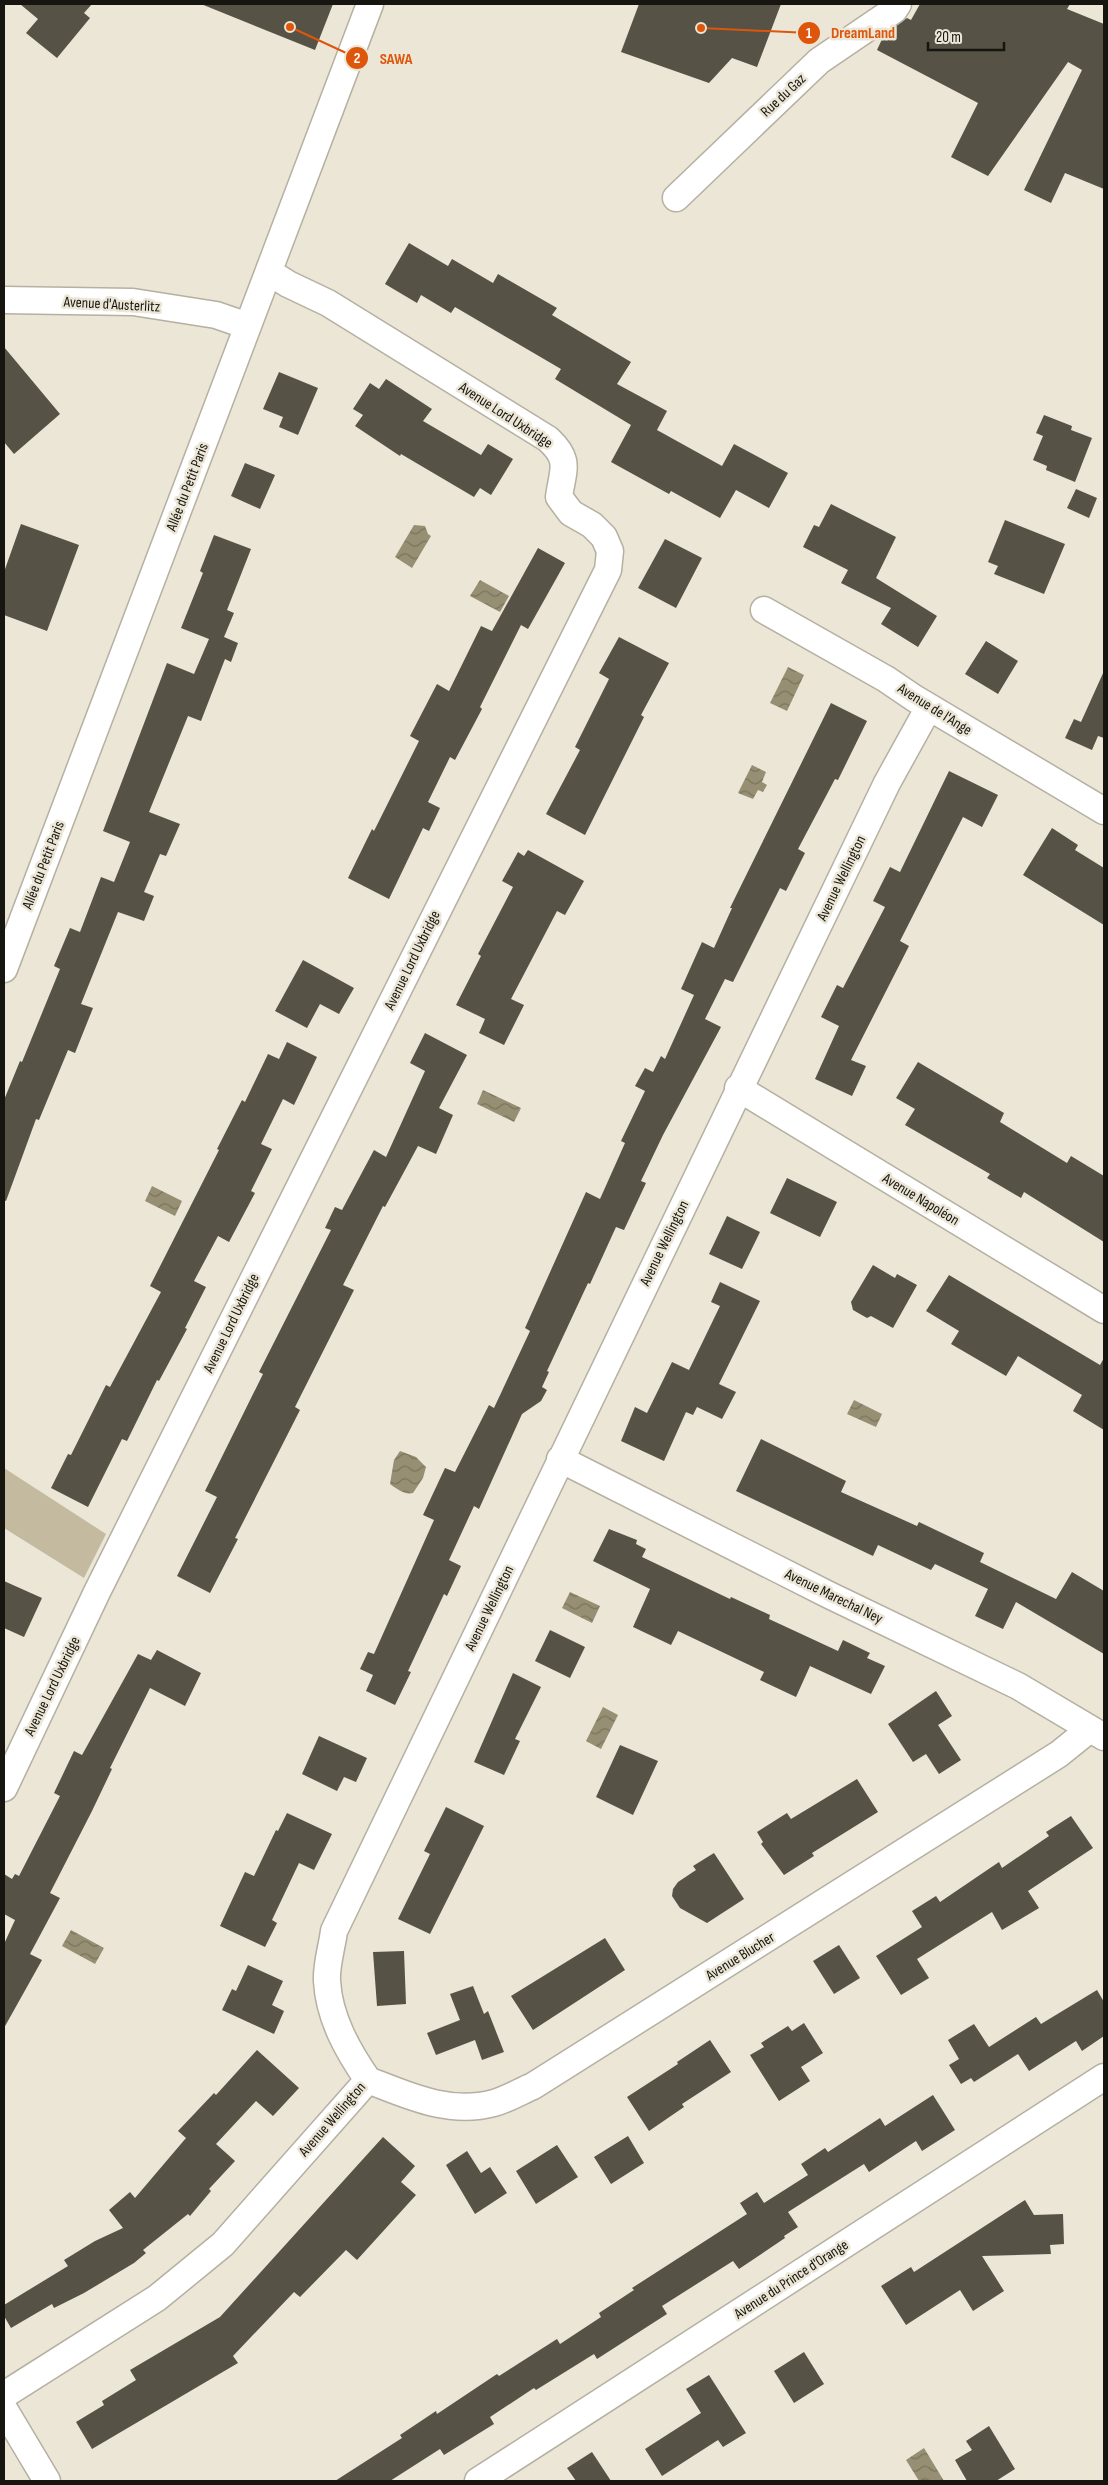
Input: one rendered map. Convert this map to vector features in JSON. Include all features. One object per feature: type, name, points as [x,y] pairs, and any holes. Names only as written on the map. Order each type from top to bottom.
[{"type":"street","name":"Allée du Petit Paris","points":[[4,970],[370,4]]},
{"type":"street","name":"Rue du Gaz","points":[[676,198],[819,61],[894,10],[898,4]]},
{"type":"street","name":"Avenue Lord Uxbridge","points":[[4,1788],[102,1583],[608,570],[610,551],[604,537],[592,525],[571,513],[559,497],[563,457],[561,451],[548,439],[328,304],[269,272]]},
{"type":"street","name":"Avenue d'Austerlitz","points":[[4,300],[133,302],[216,315],[248,326]]},
{"type":"street","name":"Avenue de l'Ange","points":[[764,610],[886,679],[1104,811]]},
{"type":"street","name":"Avenue Wellington","points":[[4,2395],[157,2298],[223,2244],[368,2080],[353,2058],[334,2017],[327,1980],[334,1931],[738,1088],[887,783],[930,707]]},
{"type":"street","name":"Avenue Napoléon","points":[[738,1088],[1104,1310]]},
{"type":"street","name":"Avenue Marechal Ney","points":[[560,1459],[829,1595],[1018,1686],[1097,1733]]},
{"type":"street","name":"Avenue Blucher","points":[[368,2080],[424,2102],[456,2108],[494,2103],[534,2086],[1058,1754],[1097,1733]]},
{"type":"street","name":"Avenue du Prince d'Orange","points":[[478,2481],[1104,2077]]},
{"type":"street","points":[[4,2409],[47,2481]]},
{"type":"shaded area","points":[[4,1468],[106,1534],[84,1578],[4,1528]]},
{"type":"water","points":[[414,525],[425,526],[428,534],[431,536],[412,568],[395,557]]},
{"type":"water","points":[[480,580],[509,596],[500,612],[470,596]]},
{"type":"water","points":[[788,667],[804,675],[787,711],[770,703]]},
{"type":"water","points":[[752,765],[766,772],[762,782],[767,785],[763,792],[758,790],[753,799],[738,793]]},
{"type":"water","points":[[483,1090],[521,1108],[514,1122],[477,1104]]},
{"type":"water","points":[[152,1186],[182,1201],[175,1216],[145,1201]]},
{"type":"water","points":[[854,1400],[882,1414],[876,1427],[847,1414]]},
{"type":"water","points":[[400,1451],[416,1457],[426,1467],[423,1478],[413,1493],[398,1490],[390,1484],[394,1460]]},
{"type":"water","points":[[570,1592],[600,1606],[592,1623],[562,1608]]},
{"type":"water","points":[[603,1707],[618,1715],[601,1749],[586,1741]]},
{"type":"water","points":[[71,1930],[104,1948],[95,1964],[62,1946]]},
{"type":"water","points":[[924,2448],[944,2481],[919,2481],[906,2460]]},
{"type":"building","points":[[20,4],[92,4],[84,13],[90,18],[57,58],[26,33],[38,19]]},
{"type":"building","points":[[201,4],[333,4],[315,50]]},
{"type":"building","points":[[639,4],[781,4],[757,67],[732,58],[709,83],[621,52]]},
{"type":"building","points":[[920,4],[1070,4],[1067,9],[1104,24],[1104,189],[1065,173],[1051,203],[1024,190],[1082,70],[1068,62],[988,176],[951,157],[978,103],[877,50],[884,35],[907,18],[911,20]]},
{"type":"building","points":[[409,243],[448,266],[452,259],[493,283],[498,274],[557,308],[552,315],[631,362],[617,384],[667,411],[657,430],[722,466],[734,444],[788,473],[769,508],[736,490],[720,518],[671,491],[669,494],[611,462],[631,425],[555,379],[561,369],[455,307],[451,313],[421,295],[417,303],[385,284]]},
{"type":"building","points":[[4,347],[60,414],[14,454],[4,442]]},
{"type":"building","points":[[279,372],[318,388],[298,435],[279,427],[283,417],[263,409]]},
{"type":"building","points":[[386,379],[432,409],[423,421],[481,455],[488,444],[513,459],[491,495],[480,488],[474,497],[401,454],[400,456],[355,426],[363,415],[353,409],[370,383],[379,389]]},
{"type":"building","points":[[1044,415],[1072,426],[1071,430],[1092,438],[1075,482],[1046,470],[1047,466],[1033,460],[1043,436],[1036,433]]},
{"type":"building","points":[[245,463],[275,475],[260,509],[231,496]]},
{"type":"building","points":[[1076,489],[1097,498],[1089,518],[1067,508]]},
{"type":"building","points":[[831,504],[896,537],[876,578],[937,616],[918,647],[881,624],[891,608],[841,583],[848,570],[803,547],[814,525],[819,527]]},
{"type":"building","points":[[1005,520],[1065,544],[1044,594],[994,574],[998,566],[988,562]]},
{"type":"building","points":[[21,524],[79,545],[47,631],[4,615],[4,572]]},
{"type":"building","points":[[214,535],[251,549],[227,610],[234,613],[224,637],[238,643],[231,662],[225,659],[201,721],[188,716],[149,812],[180,824],[166,856],[160,854],[144,892],[154,896],[144,921],[118,912],[81,1004],[93,1008],[75,1053],[68,1050],[39,1120],[36,1119],[6,1201],[4,1200],[4,1100],[20,1061],[22,1062],[60,969],[54,966],[70,928],[80,932],[101,877],[114,882],[130,842],[103,831],[167,663],[194,674],[209,639],[181,628],[203,573],[200,571]]},
{"type":"building","points":[[665,539],[702,558],[676,608],[638,588]]},
{"type":"building","points":[[538,548],[565,563],[528,629],[521,625],[480,707],[482,709],[455,760],[450,757],[428,802],[440,808],[429,831],[423,828],[389,899],[348,878],[419,741],[410,736],[437,684],[449,691],[481,626],[492,631]]},
{"type":"building","points":[[619,637],[669,663],[641,715],[644,717],[585,835],[546,814],[580,750],[575,747],[609,679],[599,673]]},
{"type":"building","points":[[986,641],[1018,661],[998,694],[965,674]]},
{"type":"building","points":[[1104,671],[1104,738],[1098,736],[1092,750],[1065,738],[1074,719],[1081,722]]},
{"type":"building","points":[[831,703],[867,721],[838,780],[835,779],[798,849],[805,853],[786,891],[780,888],[733,982],[725,979],[705,1019],[721,1027],[663,1135],[641,1181],[646,1183],[624,1230],[616,1227],[590,1284],[588,1283],[547,1371],[549,1372],[542,1387],[547,1390],[541,1401],[522,1414],[479,1509],[474,1506],[449,1560],[461,1566],[447,1596],[444,1594],[408,1671],[411,1672],[395,1705],[366,1691],[373,1675],[360,1669],[368,1652],[374,1654],[434,1520],[423,1515],[445,1468],[455,1472],[489,1405],[494,1408],[530,1331],[525,1328],[586,1192],[600,1199],[625,1143],[621,1141],[645,1091],[635,1086],[645,1068],[653,1072],[661,1056],[665,1059],[694,995],[681,989],[702,942],[714,948],[732,908],[730,908]]},
{"type":"building","points":[[949,771],[998,795],[982,827],[963,817],[900,941],[909,946],[851,1060],[866,1066],[852,1096],[815,1079],[839,1026],[821,1017],[837,985],[843,988],[885,907],[873,901],[890,867],[900,872]]},
{"type":"building","points":[[1052,828],[1078,845],[1075,850],[1104,868],[1104,925],[1023,875]]},
{"type":"building","points":[[528,850],[584,881],[565,915],[557,911],[511,999],[524,1005],[504,1045],[479,1033],[485,1019],[456,1005],[481,956],[478,954],[513,887],[502,881],[518,852],[524,856]]},
{"type":"building","points":[[303,960],[354,988],[339,1014],[320,1004],[307,1028],[275,1011]]},
{"type":"building","points":[[425,1033],[467,1055],[439,1108],[453,1115],[436,1154],[418,1146],[385,1207],[383,1206],[343,1285],[354,1290],[295,1407],[300,1410],[235,1538],[238,1539],[210,1593],[177,1576],[217,1497],[205,1491],[263,1374],[259,1372],[331,1230],[325,1228],[335,1207],[342,1210],[374,1150],[386,1157],[425,1071],[410,1063]]},
{"type":"building","points":[[287,1042],[317,1057],[294,1105],[283,1099],[261,1144],[272,1149],[251,1191],[255,1193],[229,1242],[218,1236],[194,1281],[206,1287],[185,1328],[187,1329],[159,1381],[157,1380],[127,1441],[122,1439],[88,1507],[51,1488],[68,1454],[71,1455],[106,1385],[110,1387],[161,1292],[150,1286],[219,1150],[217,1149],[242,1100],[245,1102],[268,1054],[279,1059]]},
{"type":"building","points":[[918,1062],[1004,1113],[1000,1122],[1067,1163],[1071,1156],[1104,1176],[1104,1242],[1024,1192],[1021,1198],[987,1178],[990,1174],[905,1125],[915,1109],[896,1098]]},
{"type":"building","points":[[787,1178],[837,1202],[820,1237],[770,1213]]},
{"type":"building","points":[[727,1216],[760,1232],[742,1269],[709,1254]]},
{"type":"building","points":[[873,1265],[895,1278],[897,1274],[917,1285],[893,1328],[871,1316],[867,1318],[853,1310],[851,1302]]},
{"type":"building","points":[[949,1275],[1100,1365],[1104,1358],[1104,1430],[1073,1411],[1082,1395],[1018,1356],[1006,1376],[951,1344],[959,1331],[926,1311]]},
{"type":"building","points":[[720,1282],[760,1301],[719,1384],[736,1392],[722,1419],[697,1407],[693,1415],[686,1412],[664,1461],[621,1441],[635,1407],[647,1413],[672,1362],[689,1370],[720,1306],[711,1302]]},
{"type":"building","points":[[761,1439],[846,1481],[841,1492],[917,1526],[919,1522],[984,1553],[980,1562],[1056,1599],[1072,1572],[1104,1591],[1104,1654],[1016,1602],[1003,1629],[975,1616],[988,1589],[935,1564],[931,1570],[878,1545],[873,1556],[736,1491]]},
{"type":"building","points":[[609,1529],[637,1540],[636,1544],[646,1549],[642,1557],[730,1599],[731,1597],[770,1615],[769,1619],[838,1651],[843,1640],[870,1653],[867,1658],[885,1666],[871,1694],[810,1666],[796,1697],[760,1680],[764,1672],[678,1631],[671,1645],[633,1627],[650,1589],[593,1561]]},
{"type":"building","points":[[4,1581],[42,1598],[24,1637],[4,1628]]},
{"type":"building","points":[[550,1630],[585,1647],[570,1678],[535,1661]]},
{"type":"building","points":[[157,1650],[201,1673],[185,1706],[150,1688],[110,1768],[112,1769],[92,1811],[50,1893],[60,1898],[30,1954],[42,1960],[4,2028],[4,1944],[15,1920],[4,1914],[4,1874],[12,1879],[15,1874],[19,1876],[60,1796],[54,1793],[74,1751],[82,1755],[138,1654],[151,1660]]},
{"type":"building","points":[[513,1673],[541,1687],[515,1739],[520,1741],[504,1775],[474,1762]]},
{"type":"building","points":[[936,1691],[952,1716],[938,1725],[961,1760],[939,1774],[926,1754],[913,1762],[888,1724]]},
{"type":"building","points":[[319,1736],[367,1758],[356,1782],[344,1777],[337,1791],[302,1774]]},
{"type":"building","points":[[620,1745],[658,1761],[633,1815],[596,1797]]},
{"type":"building","points":[[857,1779],[878,1812],[812,1853],[814,1856],[784,1875],[761,1844],[763,1842],[757,1832],[787,1813],[791,1819]]},
{"type":"building","points":[[446,1807],[484,1826],[430,1934],[398,1919],[430,1854],[424,1851]]},
{"type":"building","points":[[287,1813],[332,1834],[314,1870],[299,1863],[272,1920],[277,1923],[265,1947],[220,1926],[245,1872],[254,1876],[276,1830],[278,1831]]},
{"type":"building","points":[[1071,1816],[1093,1848],[1028,1891],[1039,1908],[1002,1930],[992,1912],[917,1959],[929,1978],[901,1995],[876,1956],[922,1927],[912,1911],[936,1896],[940,1902],[999,1862],[1002,1868],[1049,1836],[1046,1832]]},
{"type":"building","points":[[714,1853],[744,1899],[707,1923],[680,1908],[672,1896],[673,1889],[678,1882],[696,1870],[693,1866]]},
{"type":"building","points":[[605,1938],[625,1970],[533,2030],[511,1996]]},
{"type":"building","points":[[839,1945],[860,1978],[834,1994],[813,1961]]},
{"type":"building","points":[[404,1951],[406,2004],[377,2006],[373,1952]]},
{"type":"building","points":[[248,1965],[283,1981],[272,2005],[284,2011],[274,2034],[222,2010],[232,1989],[236,1991]]},
{"type":"building","points":[[473,1986],[484,2014],[488,2011],[504,2052],[482,2060],[475,2040],[436,2055],[427,2033],[460,2020],[450,1994]]},
{"type":"building","points":[[1097,1990],[1104,2002],[1104,2036],[1082,2051],[1076,2041],[1029,2071],[1018,2054],[974,2082],[971,2078],[961,2084],[949,2065],[959,2059],[948,2040],[974,2024],[989,2047],[1036,2017],[1041,2024]]},
{"type":"building","points":[[804,2023],[823,2053],[801,2067],[810,2081],[779,2101],[750,2055],[764,2047],[761,2043],[788,2026],[792,2031]]},
{"type":"building","points":[[710,2040],[731,2072],[682,2104],[684,2107],[649,2131],[627,2097],[678,2064],[677,2062]]},
{"type":"building","points":[[257,2050],[299,2088],[273,2116],[256,2101],[216,2144],[235,2161],[209,2189],[211,2191],[190,2216],[188,2214],[143,2250],[146,2253],[134,2263],[84,2293],[54,2308],[52,2304],[11,2328],[4,2316],[4,2305],[68,2266],[64,2260],[95,2241],[123,2228],[109,2210],[130,2192],[135,2198],[186,2138],[178,2131],[214,2093],[216,2095]]},
{"type":"building","points":[[933,2095],[955,2130],[922,2151],[916,2141],[869,2172],[864,2164],[788,2212],[798,2227],[784,2236],[785,2238],[739,2269],[733,2261],[662,2306],[667,2314],[597,2359],[594,2354],[536,2390],[534,2388],[490,2417],[494,2424],[444,2455],[440,2449],[390,2481],[335,2481],[402,2438],[400,2435],[436,2411],[437,2414],[497,2374],[499,2376],[557,2339],[560,2344],[601,2317],[599,2313],[634,2290],[632,2288],[747,2214],[740,2203],[757,2192],[764,2203],[808,2175],[801,2164],[825,2148],[828,2152],[880,2118],[885,2126]]},
{"type":"building","points":[[628,2136],[644,2163],[611,2184],[594,2157]]},
{"type":"building","points":[[383,2137],[415,2166],[401,2182],[416,2195],[357,2260],[346,2250],[300,2297],[294,2292],[233,2356],[238,2363],[92,2449],[76,2422],[104,2405],[102,2401],[136,2380],[130,2370],[220,2317]]},
{"type":"building","points":[[557,2145],[578,2177],[536,2204],[516,2171]]},
{"type":"building","points":[[467,2151],[481,2173],[490,2167],[507,2193],[475,2214],[446,2165]]},
{"type":"building","points":[[1025,2200],[1034,2215],[1063,2214],[1064,2244],[1050,2245],[1051,2254],[982,2256],[1004,2291],[973,2311],[960,2290],[906,2325],[881,2286],[911,2267],[914,2272]]},
{"type":"building","points":[[804,2352],[824,2384],[794,2403],[774,2371]]},
{"type":"building","points":[[709,2375],[746,2433],[723,2447],[718,2440],[662,2476],[645,2449],[701,2413],[686,2389]]},
{"type":"building","points":[[989,2426],[1015,2469],[996,2481],[967,2481],[955,2460],[972,2450],[966,2441]]},
{"type":"building","points":[[592,2452],[611,2481],[576,2481],[567,2468]]},
{"type":"place","name":"SAWA","points":[[290,27]]},
{"type":"place","name":"DreamLand","points":[[701,28]]}]
